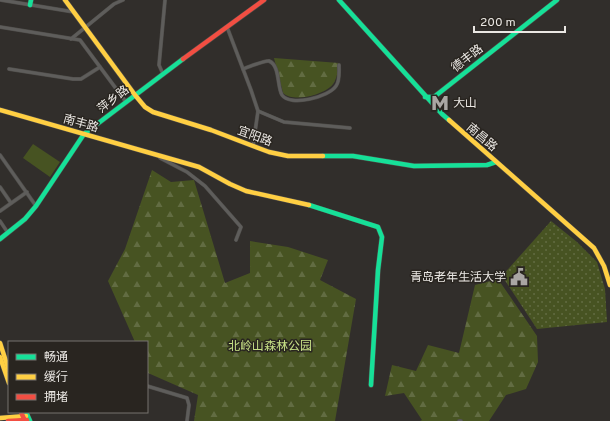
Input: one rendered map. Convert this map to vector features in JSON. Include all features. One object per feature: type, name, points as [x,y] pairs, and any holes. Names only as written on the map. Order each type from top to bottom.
[{"type":"street","points":[[1,0],[30,2],[74,12]]},
{"type":"street","name":"宜阳路","points":[[65,0],[135,95],[145,107],[153,112],[211,130],[269,152],[288,156],[353,156],[414,166],[487,165],[496,162]]},
{"type":"street","points":[[71,39],[114,2],[123,0]]},
{"type":"street","points":[[163,74],[159,65],[165,0]]},
{"type":"street","name":"萍乡路","points":[[0,239],[25,219],[36,206],[84,134],[264,0]]},
{"type":"street","name":"南昌路","points":[[339,0],[425,98],[462,133],[588,242],[608,266],[610,285]]},
{"type":"street","name":"德丰路","points":[[425,98],[434,96],[557,0]]},
{"type":"street","points":[[0,26],[80,40],[126,102]]},
{"type":"street","points":[[227,27],[258,111],[253,146]]},
{"type":"street","points":[[243,69],[267,61],[271,62],[275,67],[282,95],[291,100],[322,96],[332,90],[336,86],[338,80],[339,65]]},
{"type":"street","points":[[9,69],[73,80],[81,79],[100,67]]},
{"type":"street","name":"南丰路","points":[[0,110],[199,167],[246,191],[300,202],[378,227],[382,237],[378,270],[371,385]]},
{"type":"street","points":[[258,111],[284,122],[350,128]]},
{"type":"street","points":[[0,155],[36,206]]},
{"type":"street","points":[[156,155],[187,172],[205,186],[241,228],[236,240]]},
{"type":"street","points":[[0,187],[11,203]]},
{"type":"street","points":[[0,211],[27,192]]},
{"type":"street","points":[[0,221],[9,233]]},
{"type":"street","points":[[0,343],[8,367]]},
{"type":"street","points":[[0,357],[8,380]]},
{"type":"street","points":[[148,386],[187,398],[189,405],[187,421]]},
{"type":"street","points":[[0,418],[9,419],[26,417]]},
{"type":"green space","points":[[274,58],[339,63],[334,82],[329,88],[309,96],[294,97],[283,93]]},
{"type":"green space","points":[[33,144],[60,162],[50,177],[23,158]]},
{"type":"green space","name":"北岭山森林公园","points":[[152,170],[171,182],[194,180],[225,283],[250,273],[250,241],[288,247],[328,260],[320,280],[356,299],[335,421],[194,421],[198,395],[148,373],[148,341],[135,341],[108,281],[125,249]]},
{"type":"green space","points":[[551,221],[577,242],[597,262],[605,289],[607,322],[537,329],[502,276]]},
{"type":"green space","points":[[498,279],[537,336],[538,362],[526,389],[506,395],[489,421],[420,421],[422,420],[404,393],[385,396],[392,365],[416,371],[428,345],[459,353],[475,285]]},
{"type":"traffic: fast","points":[[30,5],[31,0]]},
{"type":"traffic: fast","points":[[339,0],[449,120]]},
{"type":"traffic: fast","points":[[425,97],[434,97],[557,0]]},
{"type":"traffic: fast","points":[[0,239],[25,219],[36,206],[84,134],[183,59]]},
{"type":"traffic: fast","points":[[323,156],[353,156],[414,166],[487,165],[496,162]]},
{"type":"traffic: fast","points":[[309,205],[378,227],[382,237],[378,270],[371,385]]},
{"type":"traffic: fast","points":[[26,413],[30,421]]},
{"type":"traffic: slow","points":[[65,0],[135,95],[145,107],[153,112],[211,130],[269,152],[288,156],[323,156]]},
{"type":"traffic: slow","points":[[0,110],[199,167],[246,191],[309,205]]},
{"type":"traffic: slow","points":[[449,120],[594,248],[604,266],[610,285]]},
{"type":"traffic: slow","points":[[0,343],[8,368]]},
{"type":"traffic: slow","points":[[0,357],[8,380]]},
{"type":"traffic: slow","points":[[0,418],[26,416]]},
{"type":"traffic: jam","points":[[183,59],[264,0]]},
{"type":"traffic: jam","points":[[21,413],[25,421]]},
{"type":"traffic: jam","points":[[8,421],[27,420]]},
{"type":"place","name":"大山","points":[[440,103]]},
{"type":"place","name":"青岛老年生活大学","points":[[519,277]]}]
